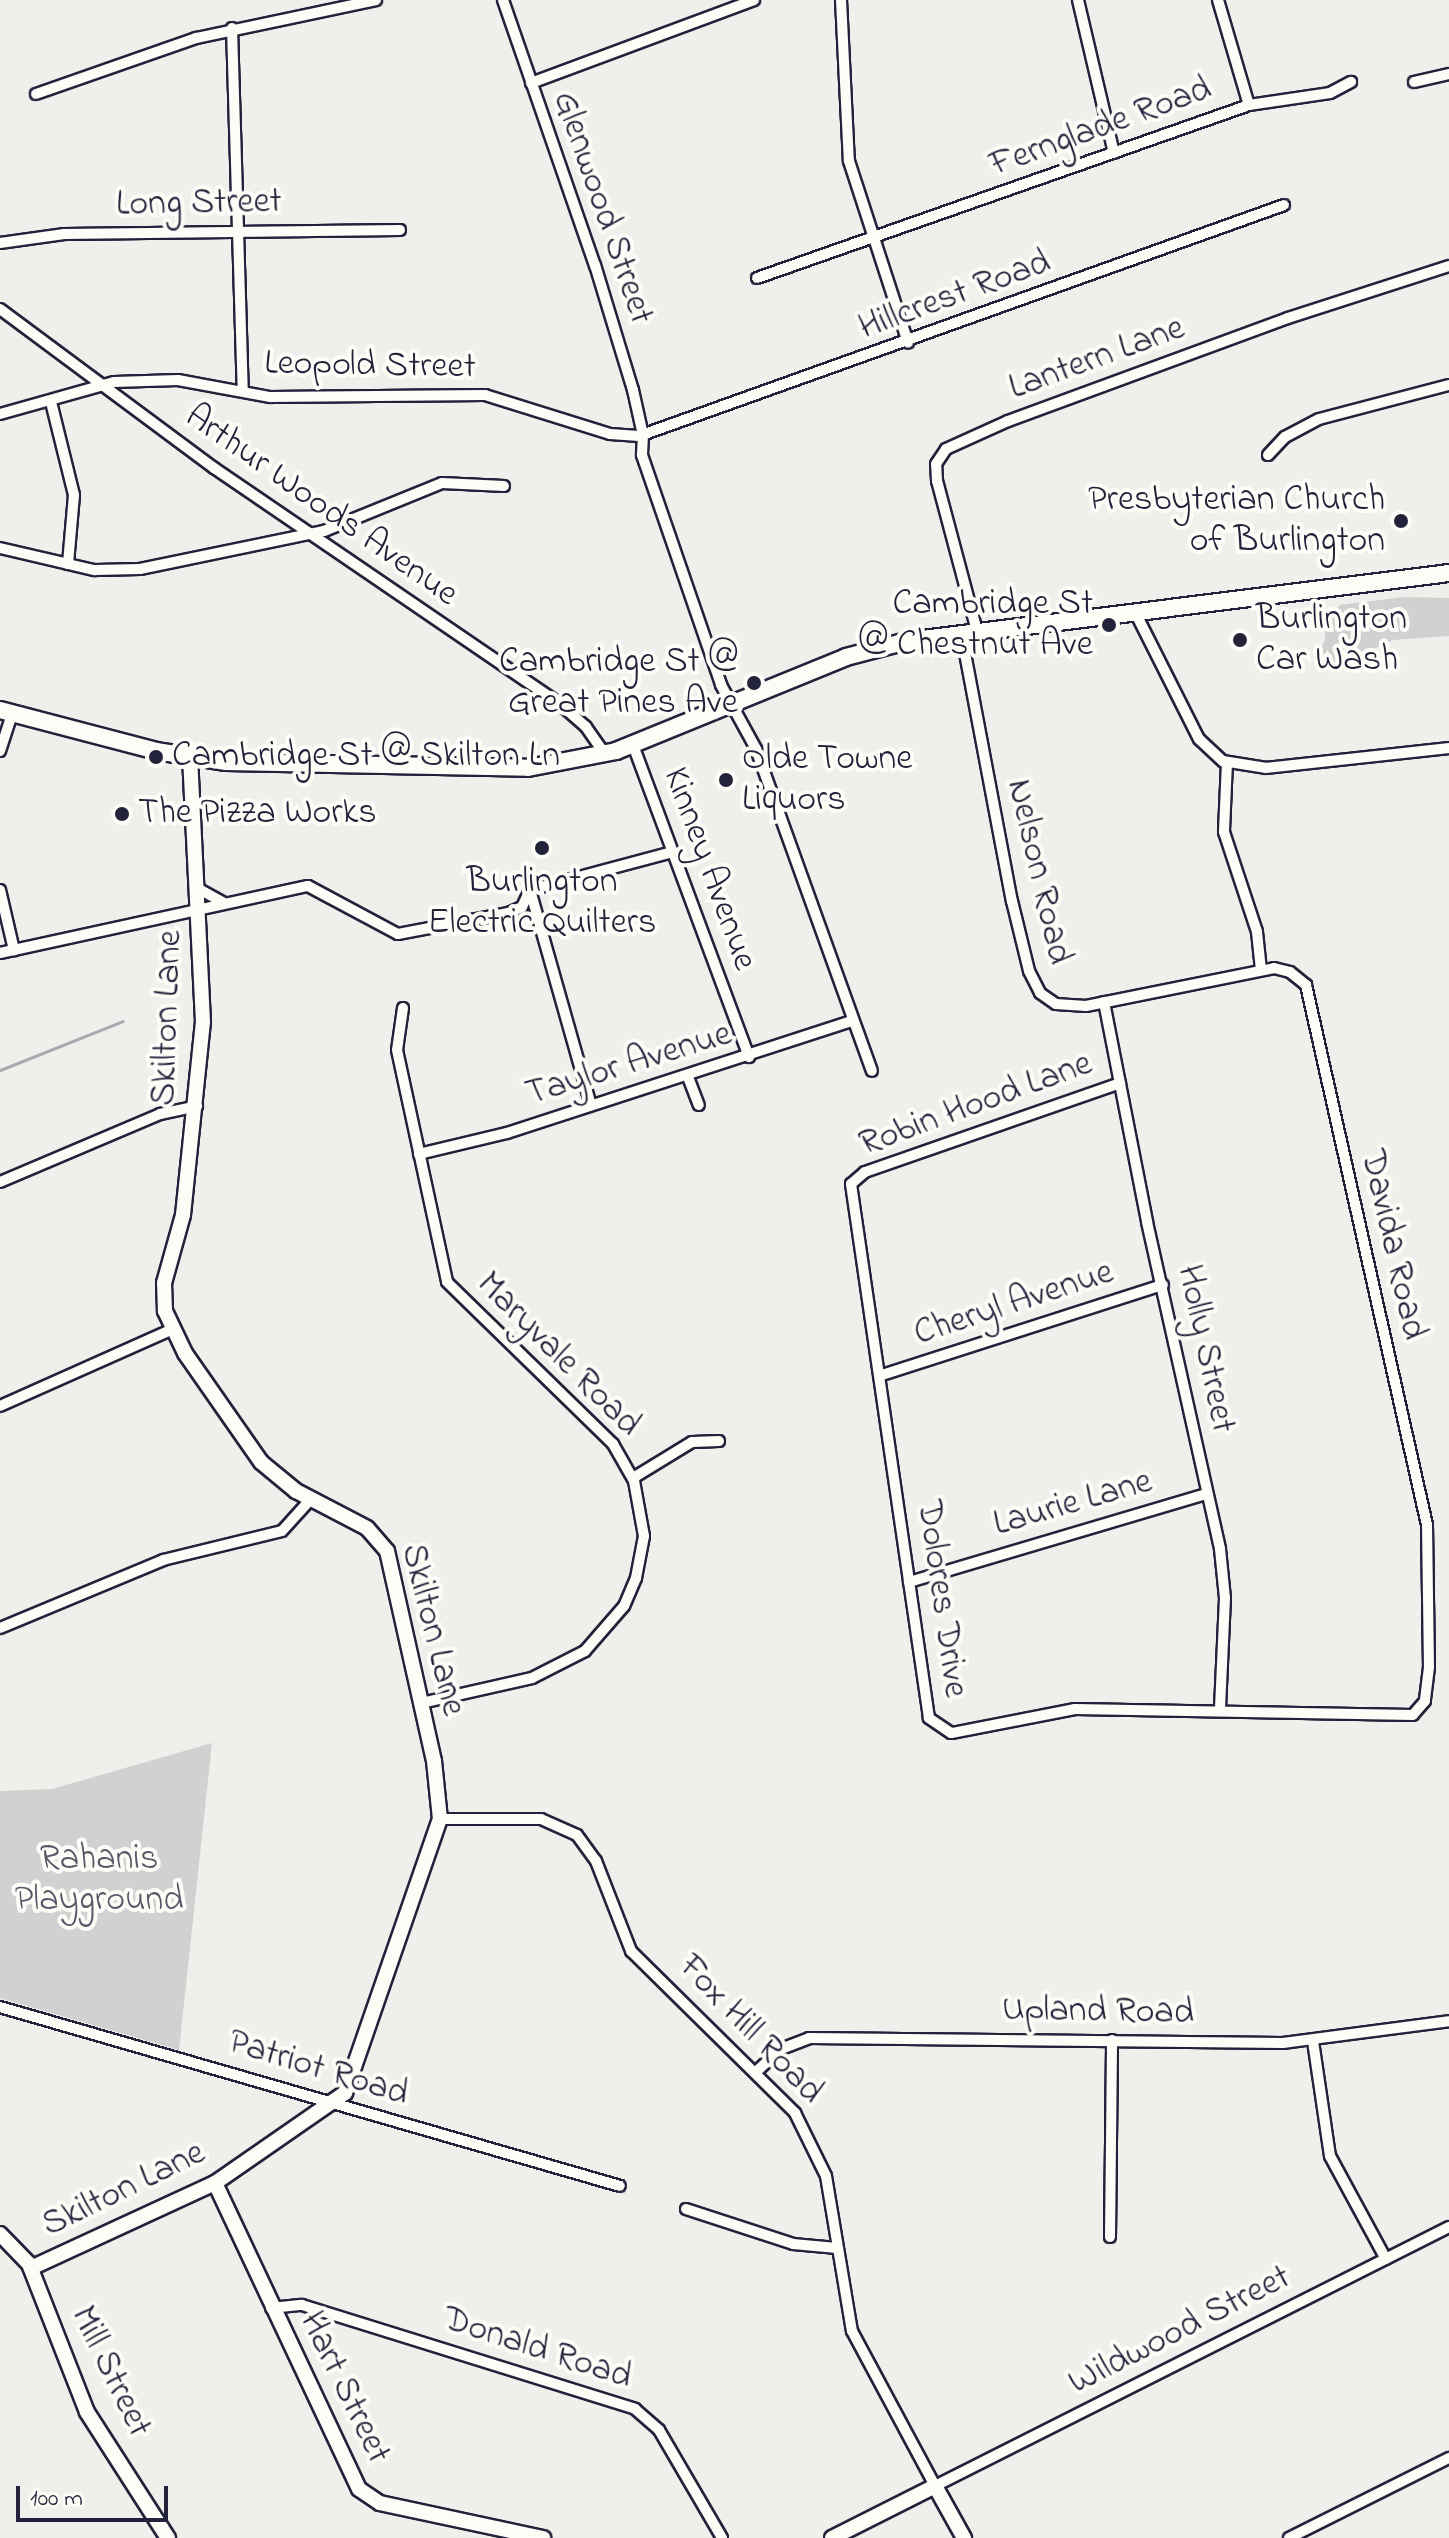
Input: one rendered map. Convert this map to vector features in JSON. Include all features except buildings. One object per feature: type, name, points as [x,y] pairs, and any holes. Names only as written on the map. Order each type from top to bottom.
[{"type":"main road","points":[[6,712],[190,758],[502,769],[605,754],[633,745],[864,651],[969,631],[1449,573]]},
{"type":"street","points":[[36,94],[232,28],[376,0]]},
{"type":"street","name":"Glenwood Street","points":[[503,0],[595,265],[643,435],[642,455],[722,688],[756,749],[872,1071]]},
{"type":"street","points":[[531,83],[754,0]]},
{"type":"street","points":[[841,0],[847,147],[873,239],[908,343]]},
{"type":"street","points":[[1078,0],[1114,153]]},
{"type":"street","points":[[1218,0],[1249,105]]},
{"type":"street","points":[[232,28],[243,390]]},
{"type":"street","points":[[1414,82],[1449,74]]},
{"type":"street","name":"Fernglade Road","points":[[757,278],[1249,105],[1330,93],[1351,82]]},
{"type":"street","name":"Hillcrest Road","points":[[643,435],[908,343],[1284,205]]},
{"type":"street","name":"Long Street","points":[[0,243],[64,234],[400,230]]},
{"type":"street","name":"Lantern Lane","points":[[969,631],[937,481],[936,464],[946,449],[1008,421],[1288,318],[1449,266]]},
{"type":"street","name":"Arthur Woods Avenue","points":[[0,309],[214,468],[561,705],[586,727],[605,754]]},
{"type":"street","name":"Leopold Street","points":[[0,414],[103,385],[178,380],[270,397],[485,395],[610,434],[643,435]]},
{"type":"street","points":[[1268,455],[1285,437],[1319,419],[1449,385]]},
{"type":"street","points":[[51,402],[74,495],[68,564]]},
{"type":"street","points":[[0,548],[68,564],[123,572],[309,531],[324,531],[442,483],[504,486]]},
{"type":"street","points":[[1135,612],[1199,739],[1227,762],[1266,768],[1449,748]]},
{"type":"street","name":"Nelson Road","points":[[969,631],[1030,977],[1040,993],[1056,1004],[1104,1002],[1261,969]]},
{"type":"street","points":[[0,751],[6,712]]},
{"type":"street","name":"Kinney Avenue","points":[[633,745],[749,1057]]},
{"type":"street","name":"Skilton Lane","points":[[31,2268],[215,2183],[334,2104],[355,2073],[440,1819],[421,1703],[384,1547],[367,1528],[310,1500],[280,1480],[254,1454],[171,1330],[164,1288],[183,1215],[197,1106],[204,995],[190,758]]},
{"type":"street","points":[[1227,762],[1226,841],[1257,932],[1261,969]]},
{"type":"street","points":[[0,953],[308,886],[398,934],[508,913],[522,907],[530,890],[673,852]]},
{"type":"street","points":[[199,889],[226,904]]},
{"type":"street","points":[[0,890],[14,950]]},
{"type":"street","points":[[530,890],[591,1105]]},
{"type":"street","name":"Davida Road","points":[[1261,969],[1290,972],[1309,992],[1418,1483],[1430,1571],[1429,1667],[1420,1709]]},
{"type":"street","name":"Holly Street","points":[[1104,1002],[1207,1494],[1225,1598],[1220,1710]]},
{"type":"street","name":"Maryvale Road","points":[[403,1008],[397,1050],[440,1261],[450,1287],[604,1433],[633,1478],[643,1522],[640,1564],[624,1606],[607,1630],[585,1651],[546,1673],[421,1703]]},
{"type":"street","name":"Taylor Avenue","points":[[419,1154],[494,1137],[688,1077],[852,1021]]},
{"type":"street","points":[[688,1077],[699,1105]]},
{"type":"street","name":"Robin Hood Lane","points":[[852,1182],[865,1172],[1120,1083]]},
{"type":"street","points":[[0,1182],[160,1114],[197,1106]]},
{"type":"street","name":"Dolores Drive","points":[[852,1182],[850,1197],[882,1375],[923,1701],[940,1730],[957,1733],[1075,1709],[1220,1710],[1408,1717],[1420,1709]]},
{"type":"street","name":"Cheryl Avenue","points":[[882,1375],[1163,1285]]},
{"type":"street","points":[[0,1406],[171,1330]]},
{"type":"street","points":[[633,1478],[692,1442],[719,1441]]},
{"type":"street","name":"Laurie Lane","points":[[909,1582],[1207,1494]]},
{"type":"street","points":[[0,1628],[163,1560],[282,1531],[310,1500]]},
{"type":"street","name":"Fox Hill Road","points":[[440,1819],[541,1819],[573,1831],[596,1861],[631,1951],[757,2071],[795,2113],[815,2147],[829,2187],[852,2331],[964,2538]]},
{"type":"street","name":"Patriot Road","points":[[0,2007],[620,2186]]},
{"type":"street","name":"Upland Road","points":[[757,2071],[781,2049],[809,2038],[1313,2041],[1449,2021]]},
{"type":"street","points":[[1110,2237],[1112,2040]]},
{"type":"street","points":[[1313,2041],[1330,2156],[1386,2259]]},
{"type":"street","name":"Hart Street","points":[[215,2183],[348,2474],[364,2494],[386,2504],[543,2538]]},
{"type":"street","points":[[686,2209],[793,2244],[837,2248]]},
{"type":"street","name":"Wildwood Street","points":[[935,2486],[1449,2227]]},
{"type":"street","name":"Mill Street","points":[[0,2234],[16,2246],[31,2268],[87,2412],[168,2538]]},
{"type":"street","name":"Donald Road","points":[[271,2308],[302,2305],[635,2409],[659,2430],[722,2538]]},
{"type":"street","points":[[1289,2538],[1449,2458]]},
{"type":"street","points":[[832,2538],[935,2486]]},
{"type":"green space","points":[[1404,597],[1449,598],[1449,636],[1393,640],[1340,665],[1314,661],[1325,640],[1325,620],[1340,605]]},
{"type":"green space","name":"Rahanis Playground","points":[[212,1743],[179,2050],[0,1998],[0,1791],[52,1789]]},
{"type":"waterway","points":[[0,1070],[123,1021]]},
{"type":"place","name":"Presbyterian Church of Burlington","points":[[1401,521]]},
{"type":"place","name":"Cambridge St @ Chestnut Ave","points":[[1109,625]]},
{"type":"place","name":"Burlington Car Wash","points":[[1240,640]]},
{"type":"place","name":"Cambridge St @ Great Pines Ave","points":[[754,683]]},
{"type":"place","name":"Cambridge St @ Skilton Ln","points":[[156,757]]},
{"type":"place","name":"Olde Towne Liquors","points":[[726,780]]},
{"type":"place","name":"The Pizza Works","points":[[122,814]]},
{"type":"place","name":"Burlington Electric Quilters","points":[[542,848]]}]
